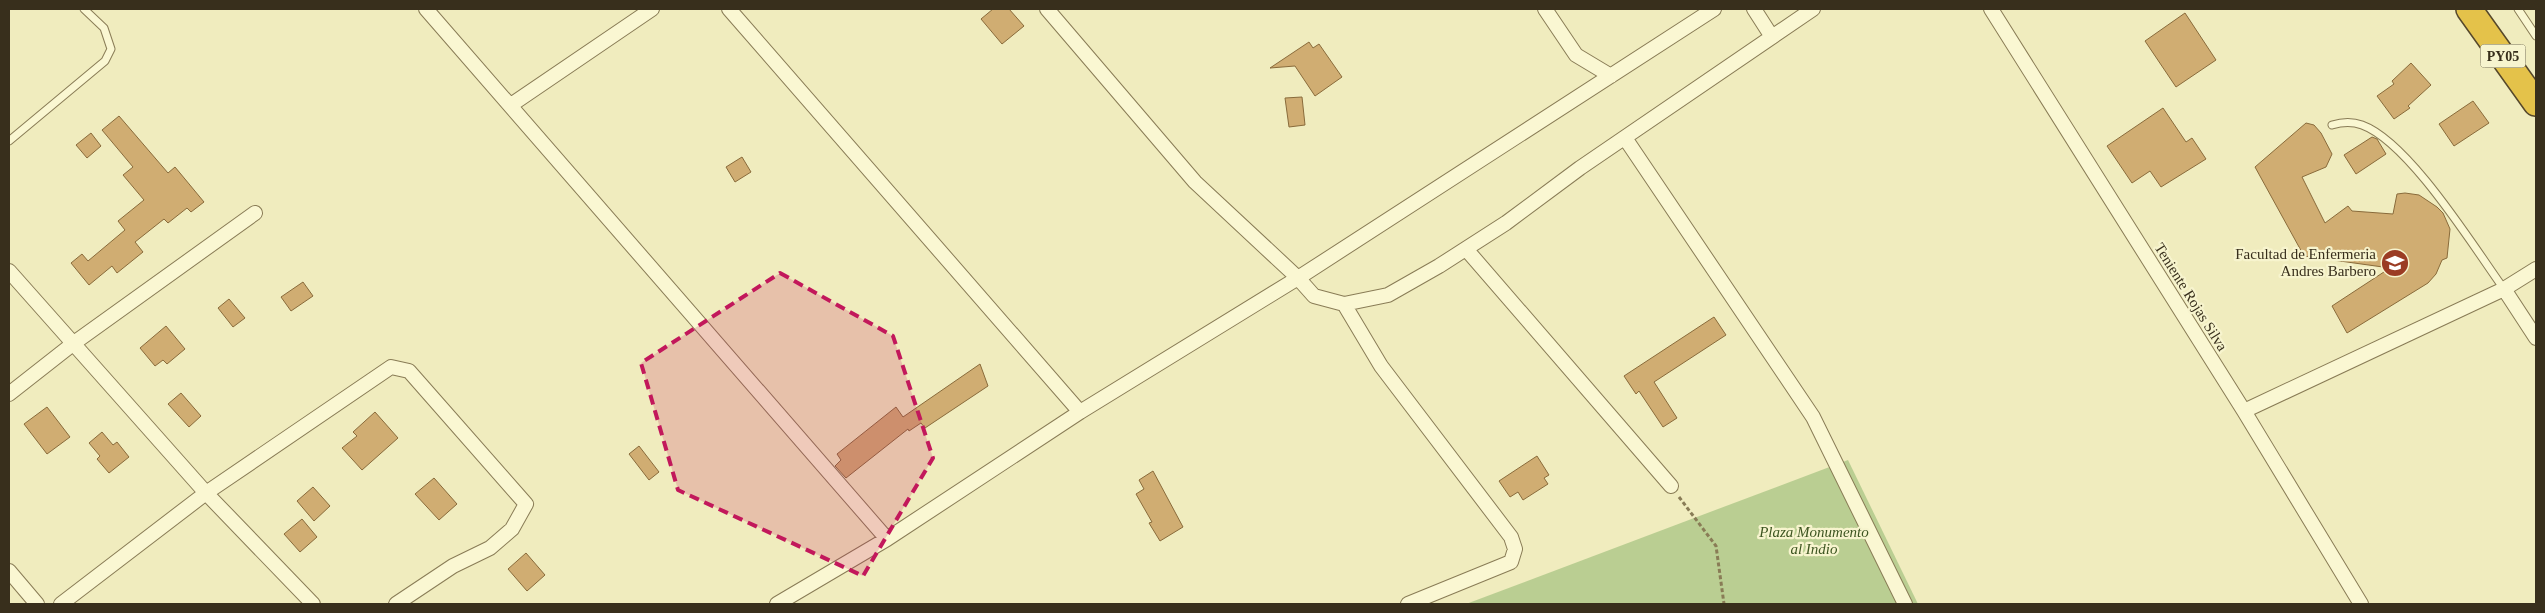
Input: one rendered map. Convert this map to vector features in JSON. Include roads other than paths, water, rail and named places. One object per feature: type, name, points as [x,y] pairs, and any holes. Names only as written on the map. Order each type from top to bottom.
[{"type":"highway","name":"PY05","points":[[2469,9],[2536,104]]},
{"type":"street","points":[[426,9],[886,540]]},
{"type":"street","points":[[510,105],[652,9]]},
{"type":"street","points":[[729,9],[1080,412]]},
{"type":"street","points":[[1047,9],[1196,182],[1298,278],[1314,296],[1344,304],[1388,295],[1466,249],[1813,9]]},
{"type":"street","points":[[1545,9],[1576,55],[1611,76]]},
{"type":"street","points":[[777,604],[886,540],[1080,412],[1298,278],[1714,9]]},
{"type":"street","points":[[1754,9],[1772,37]]},
{"type":"street","name":"Teniente Rojas Silva","points":[[1991,9],[2244,411],[2361,604]]},
{"type":"street","points":[[1625,138],[1813,417],[1905,604]]},
{"type":"street","points":[[9,394],[74,343],[255,213]]},
{"type":"street","points":[[1466,249],[1671,486]]},
{"type":"street","points":[[2244,411],[2504,289],[2536,269]]},
{"type":"street","points":[[9,271],[206,493],[312,604]]},
{"type":"street","points":[[2504,289],[2536,338]]},
{"type":"street","points":[[1344,304],[1381,366],[1511,536],[1515,549],[1511,562],[1408,604]]},
{"type":"street","points":[[61,604],[206,493],[391,367],[408,371],[526,504],[512,529],[490,548],[453,566],[396,604]]},
{"type":"street","points":[[9,571],[38,604]]},
{"type":"lane","points":[[9,141],[105,61],[111,49],[104,28],[84,9]]},
{"type":"lane","points":[[2518,9],[2536,36]]},
{"type":"lane","points":[[2332,125],[2347,121],[2362,125],[2383,137],[2399,151],[2420,175],[2504,289]]},
{"type":"place","name":"Facultad de Enfermeria Andres Barbero","points":[[2395,263]]},
{"type":"park label","name":"Plaza Monumento al Indio","points":[[1814,540]]}]
